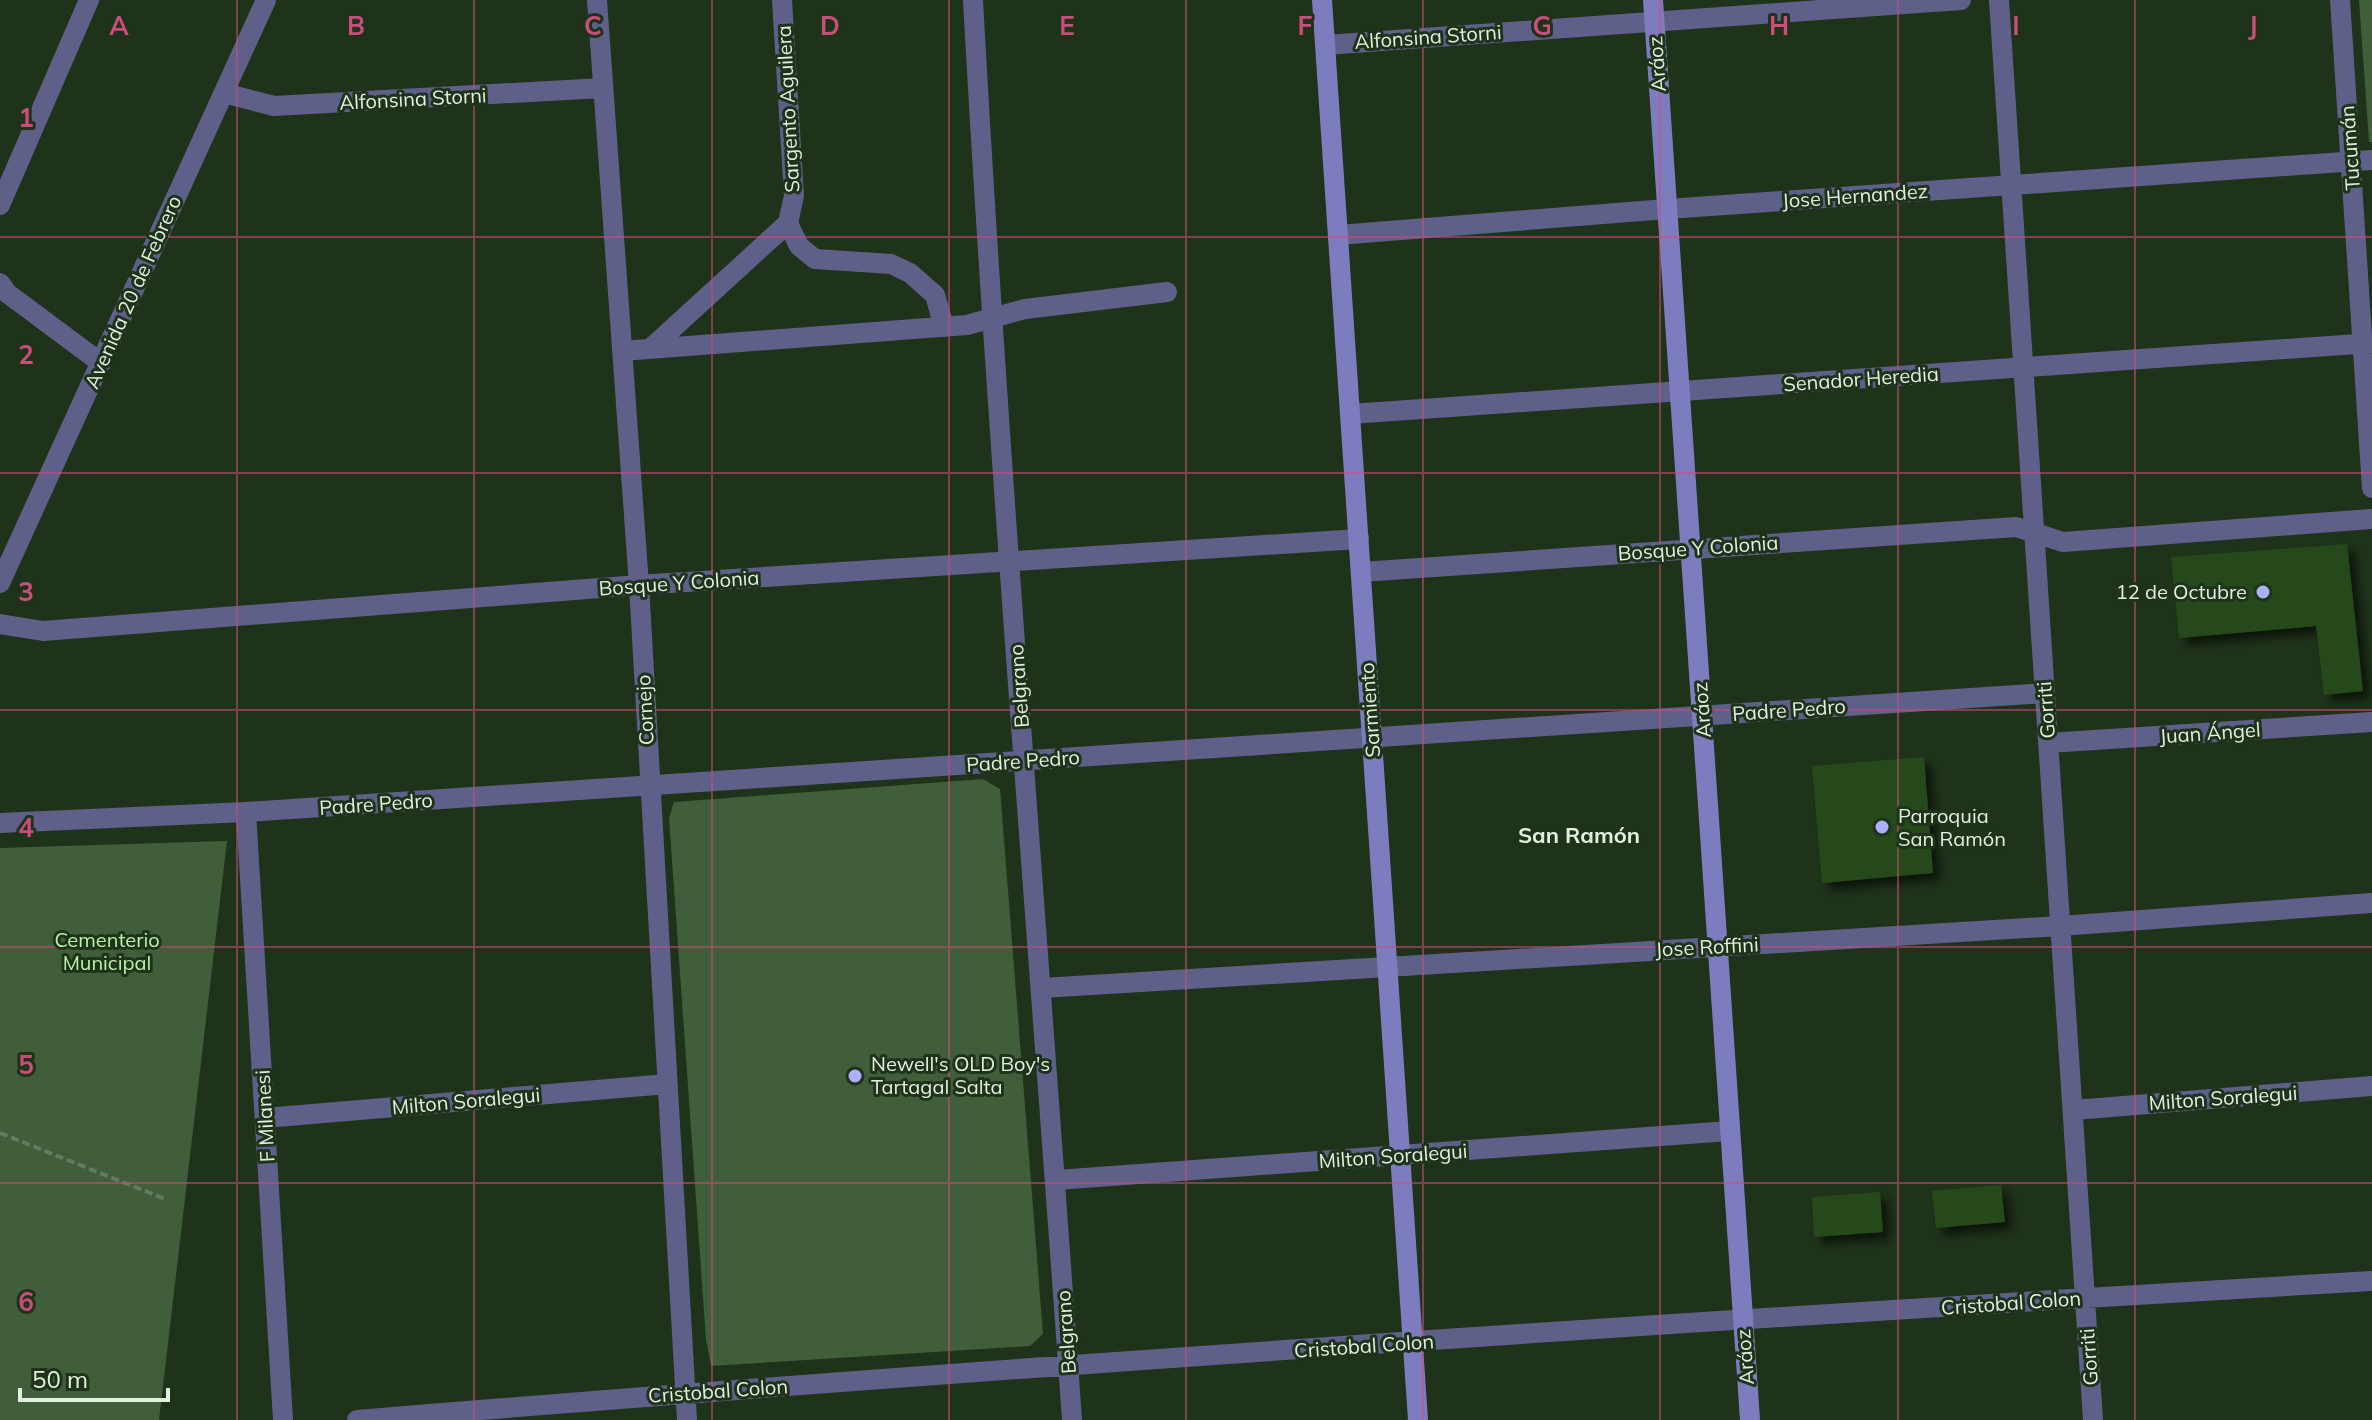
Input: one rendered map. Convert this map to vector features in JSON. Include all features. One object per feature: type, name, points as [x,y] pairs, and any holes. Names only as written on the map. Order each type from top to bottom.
[{"type":"street","points":[[0,205],[89,0]]},
{"type":"street","name":"Avenida 20 de Febrero","points":[[0,583],[266,0]]},
{"type":"street","name":"Cornejo","points":[[597,0],[639,585],[687,1420]]},
{"type":"street","name":"Sargento Aguilera","points":[[782,0],[794,196],[788,223]]},
{"type":"street","name":"Belgrano","points":[[973,0],[991,318],[1057,1180],[1072,1420]]},
{"type":"street","name":"Sarmiento","points":[[1322,0],[1418,1420]]},
{"type":"street","name":"Aráoz","points":[[1653,0],[1750,1420]]},
{"type":"street","name":"Alfonsina Storni","points":[[1325,45],[1961,0]]},
{"type":"street","name":"Gorriti","points":[[1999,0],[2093,1420]]},
{"type":"street","name":"Tucumán","points":[[2340,0],[2367,344],[2372,488]]},
{"type":"street","name":"Alfonsina Storni","points":[[224,93],[274,106],[603,88]]},
{"type":"street","name":"Jose Hernandez","points":[[1338,235],[2372,160]]},
{"type":"street","points":[[650,349],[788,223],[799,246],[815,259],[891,264],[910,273],[935,295],[944,327]]},
{"type":"street","points":[[622,351],[967,325],[1025,309],[1167,292]]},
{"type":"street","points":[[2,296],[101,363]]},
{"type":"street","name":"Senador Heredia","points":[[1350,414],[2367,344]]},
{"type":"street","points":[[2034,532],[2063,542],[2372,519]]},
{"type":"street","name":"Bosque Y Colonia","points":[[1361,572],[2016,527],[2034,532]]},
{"type":"street","name":"Bosque Y Colonia","points":[[0,624],[43,631],[639,585],[1359,539]]},
{"type":"street","name":"Padre Pedro","points":[[0,823],[246,812],[2045,693]]},
{"type":"street","name":"Juan Ángel","points":[[2048,743],[2372,722]]},
{"type":"street","name":"F Milanesi","points":[[246,812],[283,1420]]},
{"type":"street","name":"Jose Roffini","points":[[1042,988],[2060,926],[2372,903]]},
{"type":"street","name":"Milton Soralegui","points":[[265,1118],[667,1084]]},
{"type":"street","name":"Milton Soralegui","points":[[2074,1110],[2372,1086]]},
{"type":"street","name":"Milton Soralegui","points":[[1057,1180],[1729,1131]]},
{"type":"street","name":"Cristobal Colon","points":[[357,1420],[684,1393],[1743,1320],[2372,1281]]},
{"type":"path","points":[[0,1133],[165,1199]]},
{"type":"green space","points":[[2359,0],[2372,0],[2372,142],[2369,142]]},
{"type":"green space","name":"Newell's OLD Boy's Tartagal Salta","points":[[983,779],[1000,789],[1043,1334],[1030,1346],[711,1366],[706,1340],[669,818],[674,802]]},
{"type":"green space","name":"Cementerio Municipal","points":[[227,841],[159,1420],[0,1420],[0,848]]},
{"type":"building","name":"12 de Octubre","points":[[2347,544],[2363,691],[2324,695],[2316,626],[2179,638],[2171,557]]},
{"type":"building","points":[[1924,757],[1933,873],[1822,883],[1812,766]]},
{"type":"building","points":[[2001,1185],[2005,1222],[1936,1228],[1932,1191]]},
{"type":"building","points":[[1880,1192],[1883,1232],[1814,1237],[1812,1197]]},
{"type":"place","name":"12 de Octubre","points":[[2263,592]]},
{"type":"place","name":"Parroquia San Ramón","points":[[1882,827]]},
{"type":"place","name":"Newell's OLD Boy's Tartagal Salta","points":[[855,1076]]},
{"type":"district","name":"San Ramón","points":[[1579,835]]}]
